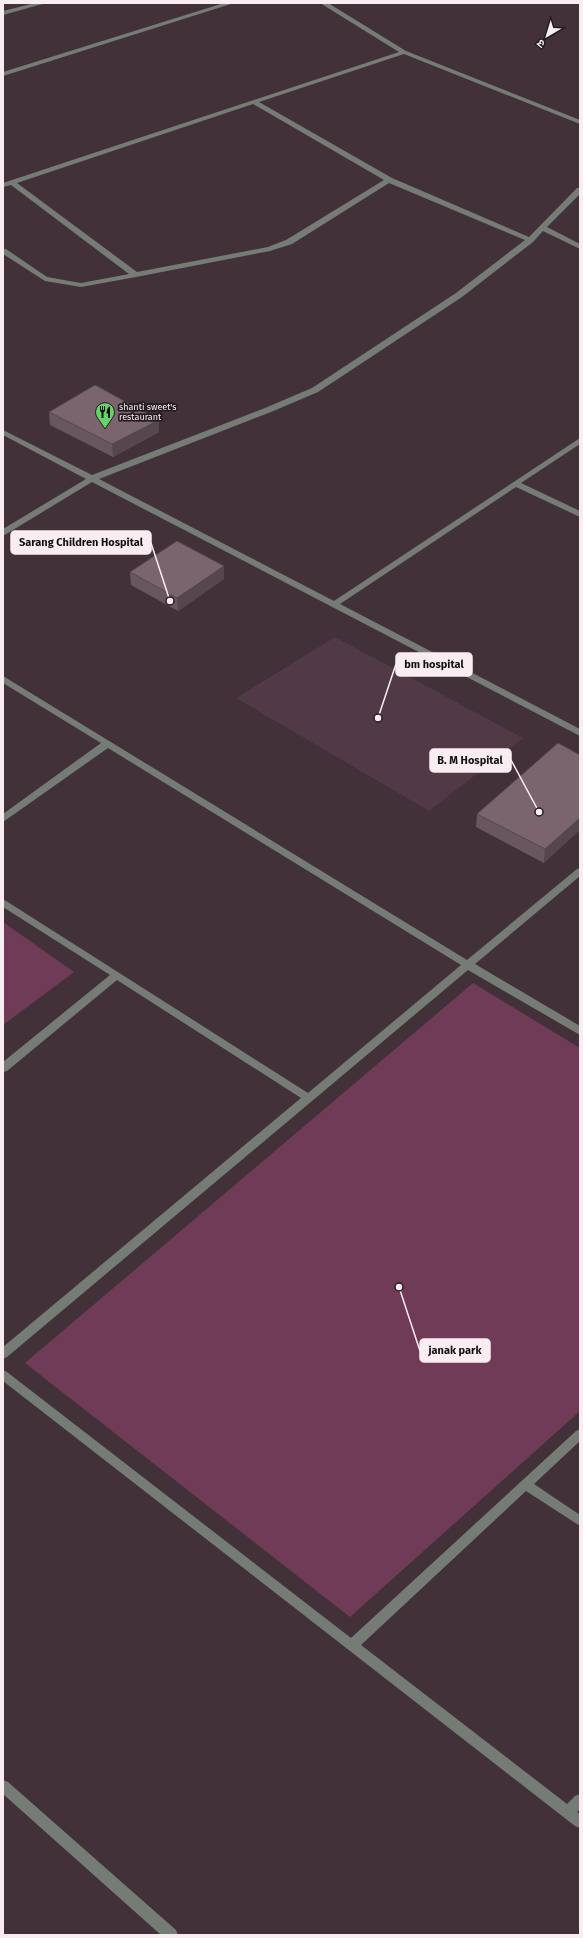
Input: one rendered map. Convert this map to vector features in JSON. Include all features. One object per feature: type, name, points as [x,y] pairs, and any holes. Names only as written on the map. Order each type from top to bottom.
[{"type":"street","points":[[3,14],[43,3]]},
{"type":"street","points":[[3,74],[231,3]]},
{"type":"street","points":[[324,3],[404,52],[580,122]]},
{"type":"street","points":[[3,185],[404,52]]},
{"type":"street","points":[[254,102],[389,180],[530,240]]},
{"type":"street","points":[[3,251],[45,279],[62,283],[81,285],[136,275],[270,250],[289,242],[389,180]]},
{"type":"street","points":[[12,182],[136,275]]},
{"type":"street","points":[[3,533],[93,478],[268,410],[315,390],[459,295],[530,240],[580,190]]},
{"type":"street","points":[[542,228],[580,247]]},
{"type":"street","points":[[3,432],[580,733]]},
{"type":"street","points":[[335,604],[580,440]]},
{"type":"street","points":[[515,483],[580,514]]},
{"type":"street","points":[[3,679],[468,965],[580,1031]]},
{"type":"street","points":[[3,819],[108,743]]},
{"type":"street","points":[[3,1354],[580,871]]},
{"type":"street","points":[[3,902],[309,1098]]},
{"type":"street","points":[[3,1068],[117,975]]},
{"type":"street","points":[[3,1375],[580,1822]]},
{"type":"street","points":[[352,1645],[580,1434]]},
{"type":"street","points":[[525,1484],[580,1521]]},
{"type":"street","points":[[3,1786],[171,1935]]},
{"type":"street","points":[[568,1812],[580,1800]]},
{"type":"shaded area","points":[[335,637],[523,738],[429,811],[236,698]]},
{"type":"shaded area","points":[[3,922],[74,972],[3,1025]]},
{"type":"shaded area","points":[[473,983],[580,1048],[580,1411],[350,1617],[25,1363]]},
{"type":"building","name":"shanti sweet's restaurant","points":[[95,385],[159,420],[112,444],[49,412]]},
{"type":"building","points":[[177,541],[224,566],[177,598],[130,572]]},
{"type":"building","points":[[558,743],[580,755],[580,818],[545,849],[477,814]]},
{"type":"place","name":"shanti sweet's restaurant","points":[[105,429]]},
{"type":"place","name":"Sarang Children Hospital","points":[[170,601]]},
{"type":"place","name":"bm hospital","points":[[378,718]]},
{"type":"place","name":"B. M Hospital","points":[[539,812]]},
{"type":"place","name":"janak park","points":[[399,1287]]}]
